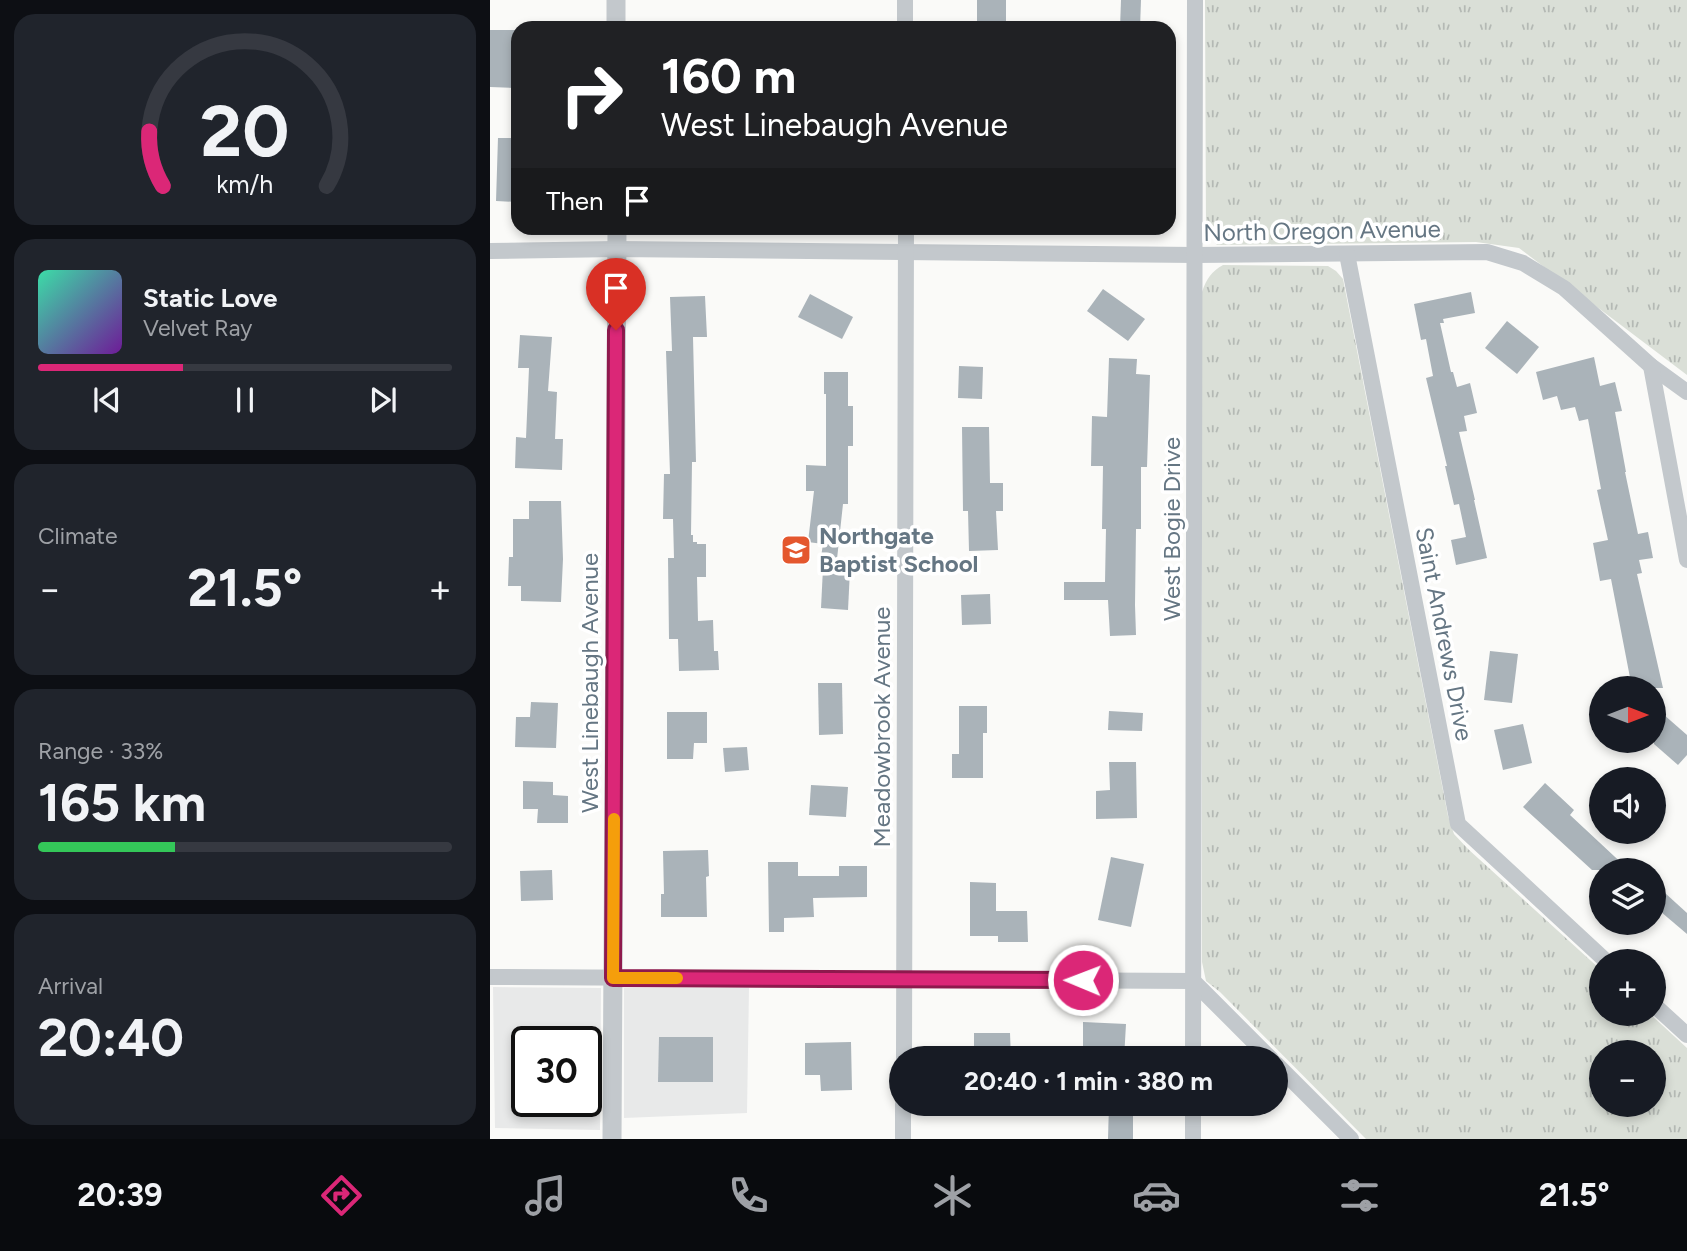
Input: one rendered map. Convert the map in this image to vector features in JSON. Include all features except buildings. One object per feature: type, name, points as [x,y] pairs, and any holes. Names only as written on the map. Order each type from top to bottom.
[{"type":"street","points":[[616,0],[616,21]]},
{"type":"street","points":[[905,0],[905,21]]},
{"type":"street","name":"West Bogie Drive","points":[[1193,1046],[1195,0]]},
{"type":"street","name":"West Linebaugh Avenue","points":[[612,1139],[617,235]]},
{"type":"street","name":"Meadowbrook Avenue","points":[[904,1046],[906,235]]},
{"type":"street","name":"North Oregon Avenue","points":[[490,251],[617,249],[1196,255],[1487,252],[1523,262],[1564,288],[1651,366],[1687,392]]},
{"type":"street","name":"Saint Andrews Drive","points":[[1347,254],[1458,824],[1593,949]]},
{"type":"street","points":[[1651,366],[1687,560]]},
{"type":"street","points":[[490,977],[1193,981],[1258,1046]]},
{"type":"street","points":[[1666,1016],[1687,1035]]},
{"type":"street","points":[[1288,1076],[1351,1139]]},
{"type":"street","points":[[903,1116],[903,1139]]},
{"type":"street","points":[[1193,1116],[1193,1139]]},
{"type":"shaded area","points":[[493,987],[601,988],[601,1026],[511,1026],[511,1117],[600,1117],[600,1130],[495,1128]]},
{"type":"shaded area","points":[[624,988],[749,988],[747,1113],[624,1118]]},
{"type":"green space","points":[[1205,0],[1687,0],[1687,375],[1519,248],[1476,242],[1217,245],[1206,231]]},
{"type":"green space","points":[[1223,265],[1328,266],[1343,279],[1448,816],[1454,834],[1589,959],[1589,1026],[1663,1026],[1687,1048],[1687,1139],[1366,1139],[1288,1060],[1288,1046],[1274,1046],[1206,981],[1202,962],[1202,292],[1210,276]]},
{"type":"slow traffic","points":[[614,819],[613,978],[677,978]]},
{"type":"place","name":"Northgate Baptist School","points":[[796,550]]},
{"type":"route","points":[[616,330],[613,978],[1083,980]]}]
